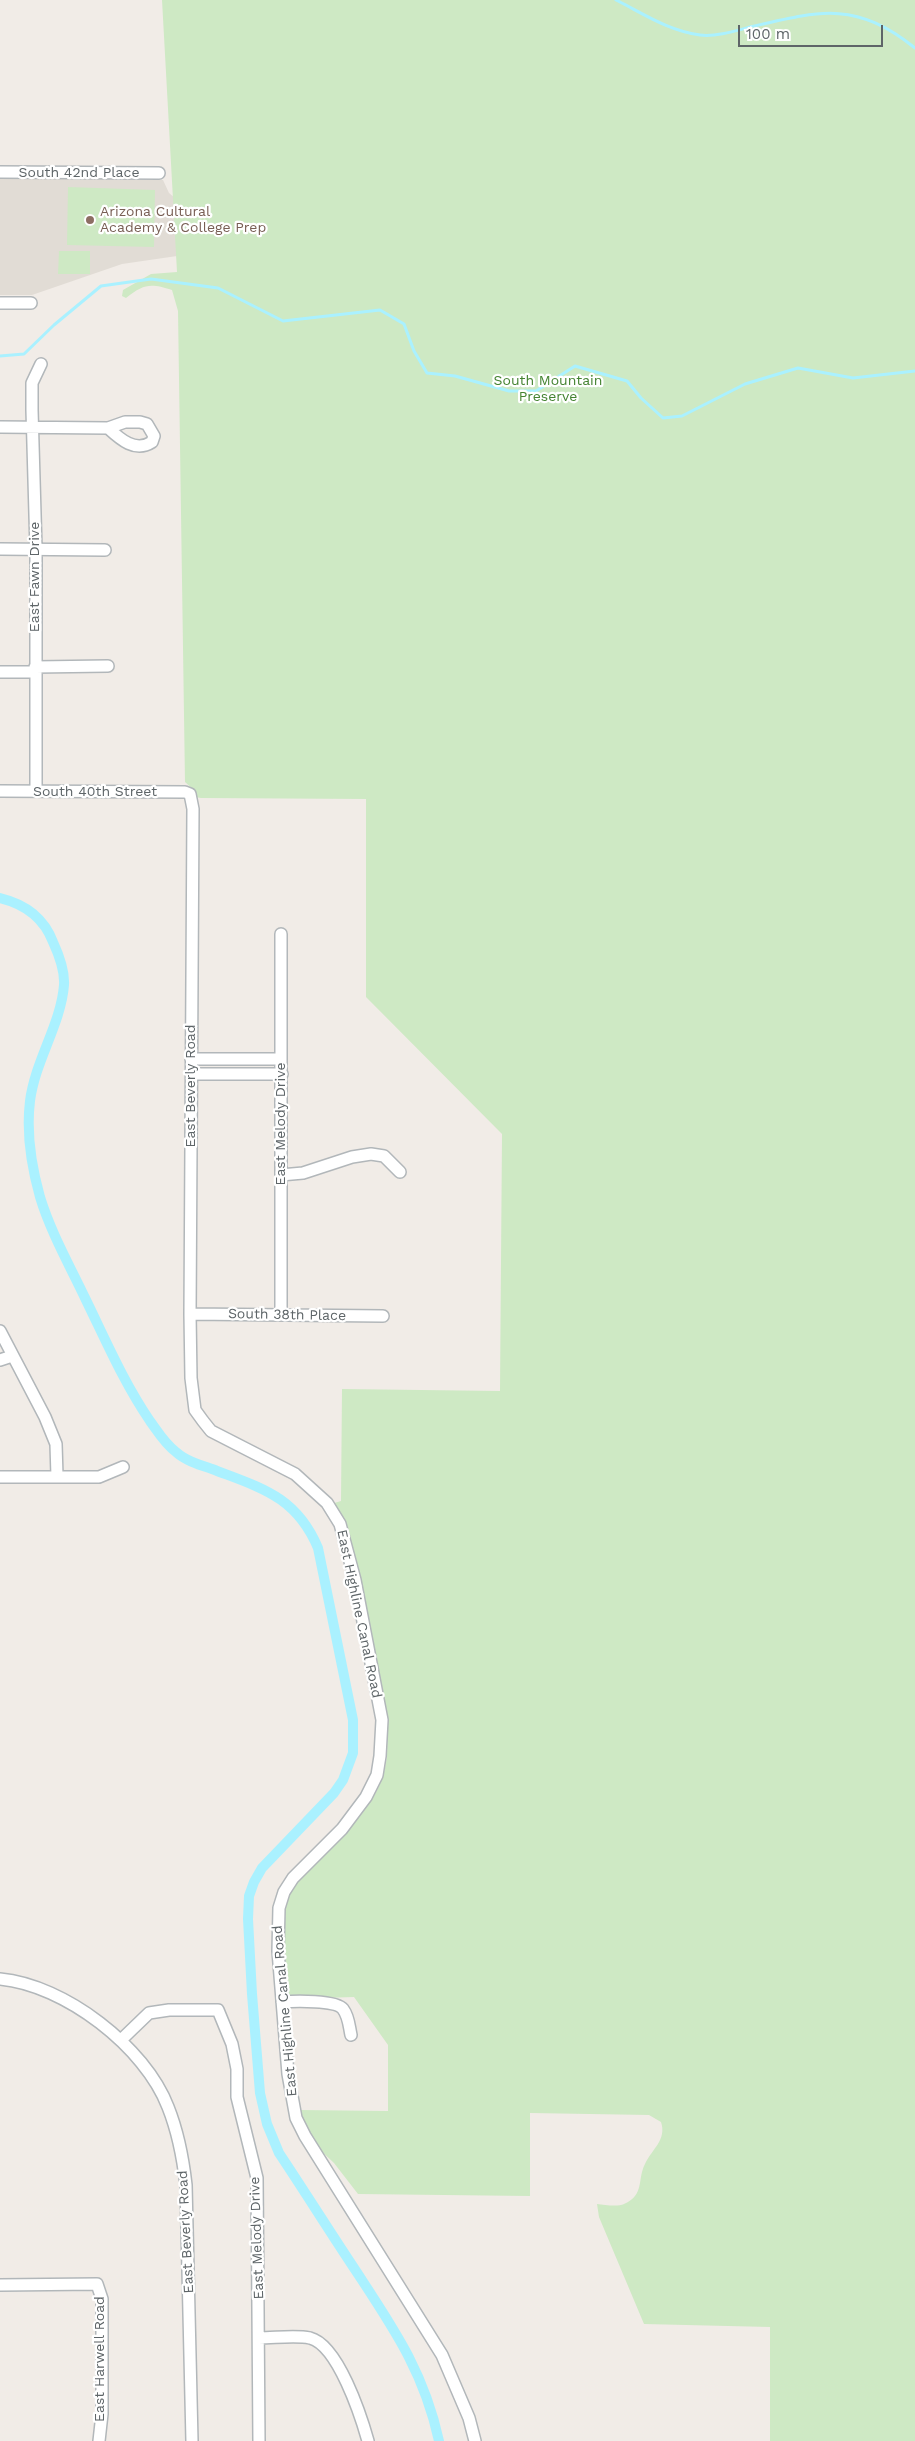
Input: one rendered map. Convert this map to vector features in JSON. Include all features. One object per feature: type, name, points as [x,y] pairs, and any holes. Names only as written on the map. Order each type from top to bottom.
[{"type":"street","name":"South 42nd Place","points":[[0,172],[159,173]]},
{"type":"street","points":[[0,302],[31,303]]},
{"type":"street","name":"East Fawn Drive","points":[[36,791],[36,549],[32,383],[41,364]]},
{"type":"street","points":[[0,427],[108,428]]},
{"type":"street","points":[[0,549],[105,550]]},
{"type":"street","points":[[0,672],[108,666]]},
{"type":"street","name":"South 40th Street","points":[[0,791],[185,792],[190,794]]},
{"type":"street","name":"East Beverly Road","points":[[190,794],[193,809],[191,1378]]},
{"type":"street","name":"East Melody Drive","points":[[281,934],[281,1314]]},
{"type":"street","points":[[191,1059],[281,1060]]},
{"type":"street","points":[[191,1074],[282,1074]]},
{"type":"street","points":[[281,1175],[303,1173],[352,1157],[370,1154],[384,1156],[400,1172]]},
{"type":"street","name":"South 38th Place","points":[[190,1314],[383,1316]]},
{"type":"street","points":[[0,1331],[45,1417],[56,1444],[57,1476]]},
{"type":"street","points":[[0,1360],[12,1356]]},
{"type":"street","name":"East Highline Canal Road","points":[[191,1378],[196,1410],[212,1431],[295,1474],[327,1503],[340,1524],[355,1580],[382,1720],[378,1765],[366,1797],[355,1814],[292,1878],[284,1892],[277,1920],[288,2074],[296,2118],[342,2198],[442,2355],[469,2418],[475,2441]]},
{"type":"street","points":[[0,1477],[99,1477],[123,1467]]},
{"type":"street","name":"East Beverly Road","points":[[0,1979],[33,1986],[60,1997],[88,2014],[122,2040],[146,2069],[168,2106],[181,2147],[186,2185],[192,2441]]},
{"type":"street","points":[[282,2002],[334,2003],[342,2008],[348,2019],[351,2035]]},
{"type":"street","name":"East Melody Drive","points":[[122,2040],[149,2013],[168,2010],[218,2010],[232,2044],[237,2069],[237,2097],[257,2178],[259,2441]]},
{"type":"street","name":"East Harwell Road","points":[[0,2285],[97,2284],[102,2299],[102,2414],[98,2441]]},
{"type":"street","points":[[259,2338],[311,2338],[324,2348],[350,2386],[368,2441]]},
{"type":"shaded area","name":"Arizona Cultural Academy & College Prep","points":[[0,178],[163,180],[169,193],[181,203],[184,255],[122,264],[32,295],[0,295]]},
{"type":"green space","name":"South Mountain Preserve","points":[[162,0],[915,0],[915,2441],[770,2441],[770,2327],[644,2324],[599,2217],[597,2204],[621,2205],[631,2200],[638,2191],[645,2164],[662,2134],[661,2122],[649,2115],[530,2113],[530,2196],[358,2194],[334,2163],[315,2145],[304,2126],[299,2110],[388,2111],[388,2045],[354,1997],[293,1999],[286,1996],[282,1945],[283,1906],[289,1891],[300,1876],[349,1829],[367,1807],[381,1782],[387,1756],[385,1718],[360,1581],[343,1528],[331,1504],[341,1501],[342,1389],[500,1391],[502,1134],[366,997],[366,799],[201,798],[195,797],[195,791],[185,782],[178,311],[172,290],[148,286],[143,287],[126,298],[122,296],[123,290],[151,274],[177,272]]},
{"type":"green space","points":[[68,187],[155,190],[154,247],[67,245]]},
{"type":"green space","points":[[59,251],[90,251],[90,274],[58,274]]},
{"type":"waterway","points":[[616,0],[667,26],[700,35],[725,33],[774,21],[817,14],[855,16],[874,22],[915,48]]},
{"type":"waterway","points":[[0,356],[24,354],[54,325],[101,286],[151,279],[218,288],[283,321],[380,310],[404,324],[414,351],[427,373],[455,376],[509,391],[536,391],[575,366],[627,381],[641,398],[663,418],[682,416],[745,384],[798,368],[853,378],[915,371]]},
{"type":"waterway","points":[[0,898],[18,904],[39,919],[49,933],[63,968],[64,985],[62,1000],[37,1071],[30,1101],[30,1149],[40,1197],[50,1224],[108,1346],[141,1407],[162,1438],[172,1449],[189,1460],[246,1482],[275,1496],[299,1516],[318,1548],[353,1720],[353,1753],[343,1780],[334,1793],[262,1868],[249,1896],[248,1919],[252,1994],[260,2093],[267,2124],[279,2153],[383,2312],[406,2352],[425,2393],[439,2441]]},
{"type":"place","name":"Arizona Cultural Academy & College Prep","points":[[90,220]]}]
